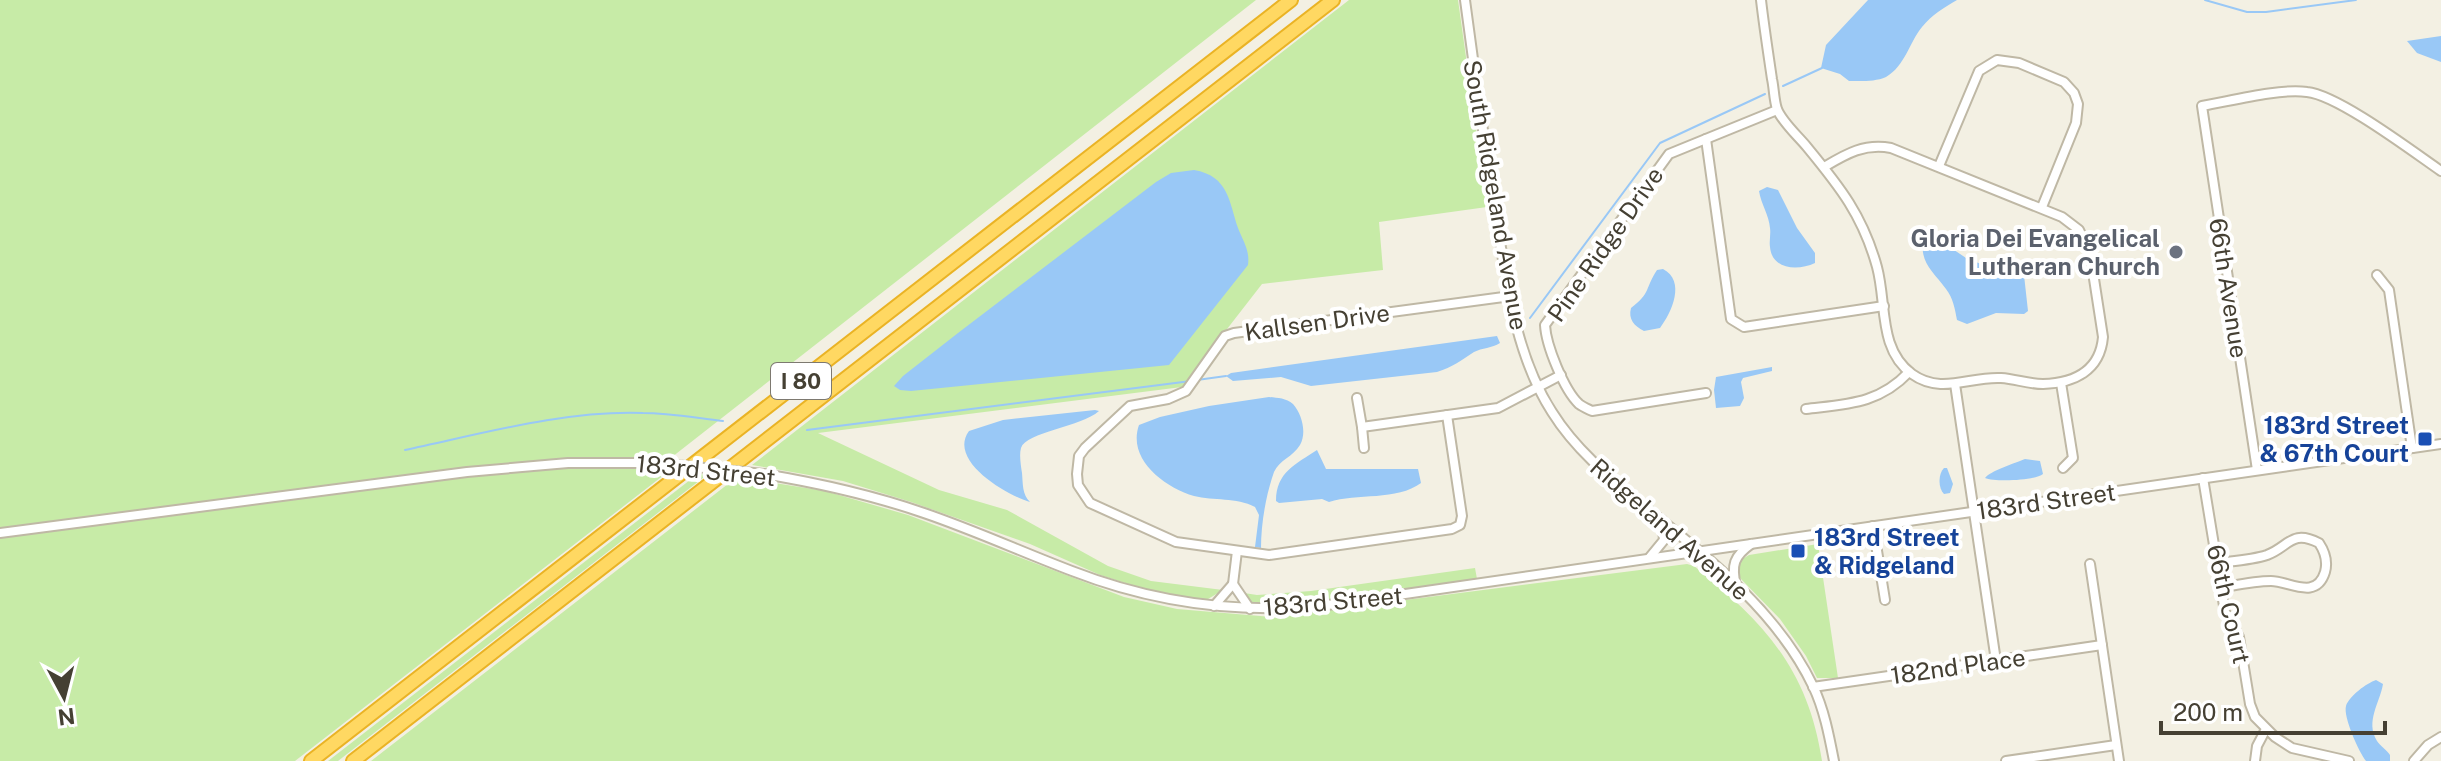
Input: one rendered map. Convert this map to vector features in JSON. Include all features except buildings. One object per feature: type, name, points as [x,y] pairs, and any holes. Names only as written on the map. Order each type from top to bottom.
[{"type":"highway","name":"I 80","points":[[311,761],[1291,0]]},
{"type":"highway","name":"I 80","points":[[353,761],[1333,0]]},
{"type":"street","name":"South Ridgeland Avenue","points":[[1465,0],[1511,296],[1524,351],[1537,387]]},
{"type":"street","points":[[1761,0],[1777,110],[1847,195],[1867,233],[1878,270],[1891,349],[1909,372],[1933,383],[1955,384],[1999,378],[2031,384],[2076,379],[2090,368],[2101,350],[2102,331],[2086,242],[2071,223],[2042,207],[1909,154],[1880,146],[1855,149],[1824,167]]},
{"type":"street","points":[[1939,166],[1979,71],[1997,60],[2019,63],[2064,82],[2074,93],[2078,104],[2076,123],[2042,207]]},
{"type":"street","name":"66th Avenue","points":[[2257,470],[2202,106],[2294,91],[2309,92],[2339,104],[2441,171]]},
{"type":"street","name":"Pine Ridge Drive","points":[[1561,375],[1546,342],[1545,325],[1669,154],[1777,110]]},
{"type":"street","points":[[1706,139],[1731,319],[1744,327],[1884,306]]},
{"type":"street","points":[[2377,275],[2389,290],[2412,448]]},
{"type":"street","name":"Kallsen Drive","points":[[1237,551],[1176,542],[1090,503],[1078,485],[1079,456],[1130,406],[1179,396],[1225,336],[1511,296]]},
{"type":"street","points":[[1806,409],[1869,400],[1909,372]]},
{"type":"street","points":[[1362,427],[1498,408],[1561,375],[1579,404],[1592,411],[1706,393]]},
{"type":"street","points":[[2061,383],[2073,458],[2063,468]]},
{"type":"street","points":[[1955,384],[1996,661]]},
{"type":"street","name":"Ridgeland Avenue","points":[[1537,387],[1574,443],[1601,470],[1699,550],[1788,641],[1813,687],[1826,723],[1834,761]]},
{"type":"street","points":[[1357,398],[1364,448]]},
{"type":"street","points":[[1214,606],[1233,584],[1237,551],[1269,555],[1452,529],[1460,525],[1462,516],[1447,415]]},
{"type":"street","name":"183rd Street","points":[[0,533],[467,472],[568,463],[655,463],[764,474],[834,487],[982,534],[1098,580],[1165,599],[1250,609],[1336,604],[2441,444]]},
{"type":"street","name":"66th Court","points":[[2203,478],[2225,612],[2239,637],[2250,704],[2255,717],[2266,729]]},
{"type":"street","points":[[1649,558],[1664,540],[1661,520]]},
{"type":"street","points":[[1873,526],[1885,600]]},
{"type":"street","points":[[2217,563],[2266,555],[2287,541],[2302,537],[2319,543],[2326,560],[2323,577],[2309,588],[2299,589],[2273,581],[2220,588]]},
{"type":"street","points":[[1737,586],[1733,571],[1735,559],[1752,543]]},
{"type":"street","points":[[2090,564],[2119,761]]},
{"type":"street","points":[[1233,584],[1250,609]]},
{"type":"street","name":"182nd Place","points":[[1813,687],[2102,645]]},
{"type":"street","points":[[2255,761],[2257,746],[2266,729],[2292,748],[2349,761]]},
{"type":"street","points":[[2414,761],[2428,745],[2441,737]]},
{"type":"street","points":[[2006,761],[2116,745]]},
{"type":"green space","points":[[0,0],[1256,0],[672,457],[662,456],[648,470],[669,471],[295,761],[0,761]]},
{"type":"green space","points":[[1349,0],[1458,0],[1487,207],[1379,222],[1383,270],[1262,284],[1182,387],[818,433],[939,490],[1007,510],[1108,566],[1151,581],[1223,590],[1208,599],[1198,599],[1141,588],[911,502],[843,481],[752,465]]},
{"type":"green space","points":[[699,473],[708,474],[338,761],[328,761]]},
{"type":"green space","points":[[737,477],[825,491],[908,515],[1124,597],[1177,609],[1273,617],[1687,564],[1694,566],[1742,607],[1779,650],[1806,700],[1822,761],[371,761]]},
{"type":"green space","points":[[1818,544],[1838,678],[1817,678],[1780,619],[1740,578],[1737,569],[1739,561],[1749,555]]},
{"type":"green space","points":[[1475,568],[1477,579],[1314,603],[1251,603],[1244,593],[1311,591]]},
{"type":"water","points":[[1868,0],[1957,0],[1926,23],[1902,61],[1886,77],[1849,81],[1840,74],[1821,68],[1826,45]]},
{"type":"water","points":[[2441,36],[2441,62],[2417,53],[2407,41]]},
{"type":"water","points":[[1194,170],[1214,178],[1226,192],[1247,250],[1248,265],[1169,365],[911,391],[894,386],[958,333],[1156,182],[1171,173]]},
{"type":"water","points":[[1767,187],[1778,190],[1797,228],[1815,253],[1815,263],[1794,268],[1775,260],[1770,245],[1769,223],[1759,191]]},
{"type":"water","points":[[1932,235],[1966,258],[1981,264],[2023,266],[2028,311],[2024,314],[1996,313],[1967,324],[1957,320],[1950,296],[1925,260],[1924,237]]},
{"type":"water","points":[[1663,269],[1674,281],[1675,297],[1660,328],[1644,331],[1633,322],[1631,308],[1645,294],[1657,270]]},
{"type":"water","points":[[1497,336],[1500,343],[1474,352],[1437,372],[1311,386],[1281,377],[1233,381],[1226,376],[1231,373]]},
{"type":"water","points":[[1772,367],[1772,371],[1743,378],[1744,398],[1740,406],[1716,408],[1716,377]]},
{"type":"water","points":[[1269,397],[1293,404],[1301,418],[1303,435],[1297,449],[1274,472],[1264,509],[1261,548],[1255,547],[1259,515],[1255,507],[1194,496],[1171,486],[1143,460],[1137,437],[1139,425],[1160,417]]},
{"type":"water","points":[[1099,411],[1091,417],[1025,442],[1020,457],[1023,489],[1030,502],[1008,493],[983,476],[966,454],[964,442],[969,431],[1003,420]]},
{"type":"water","points":[[1317,450],[1326,469],[1418,469],[1421,483],[1389,495],[1329,502],[1322,499],[1276,501],[1283,476]]},
{"type":"water","points":[[2025,459],[2040,461],[2043,474],[2014,480],[1985,478],[1997,470]]},
{"type":"water","points":[[1944,468],[1947,468],[1953,484],[1950,493],[1944,494],[1940,481]]},
{"type":"water","points":[[2376,680],[2383,684],[2372,726],[2378,743],[2390,755],[2390,761],[2366,761],[2347,718],[2346,706],[2351,698]]},
{"type":"waterway","points":[[2205,0],[2247,12],[2356,0]]},
{"type":"waterway","points":[[1783,86],[1822,68]]},
{"type":"waterway","points":[[1530,318],[1660,143],[1765,94]]},
{"type":"waterway","points":[[1197,380],[1226,376]]},
{"type":"waterway","points":[[807,430],[1191,381]]},
{"type":"waterway","points":[[405,450],[523,424],[584,415],[653,413],[723,421]]},
{"type":"place","name":"Gloria Dei Evangelical Lutheran Church","points":[[2176,252]]},
{"type":"place","name":"183rd Street & 67th Court","points":[[2425,439]]},
{"type":"place","name":"183rd Street & Ridgeland","points":[[1798,551]]}]
